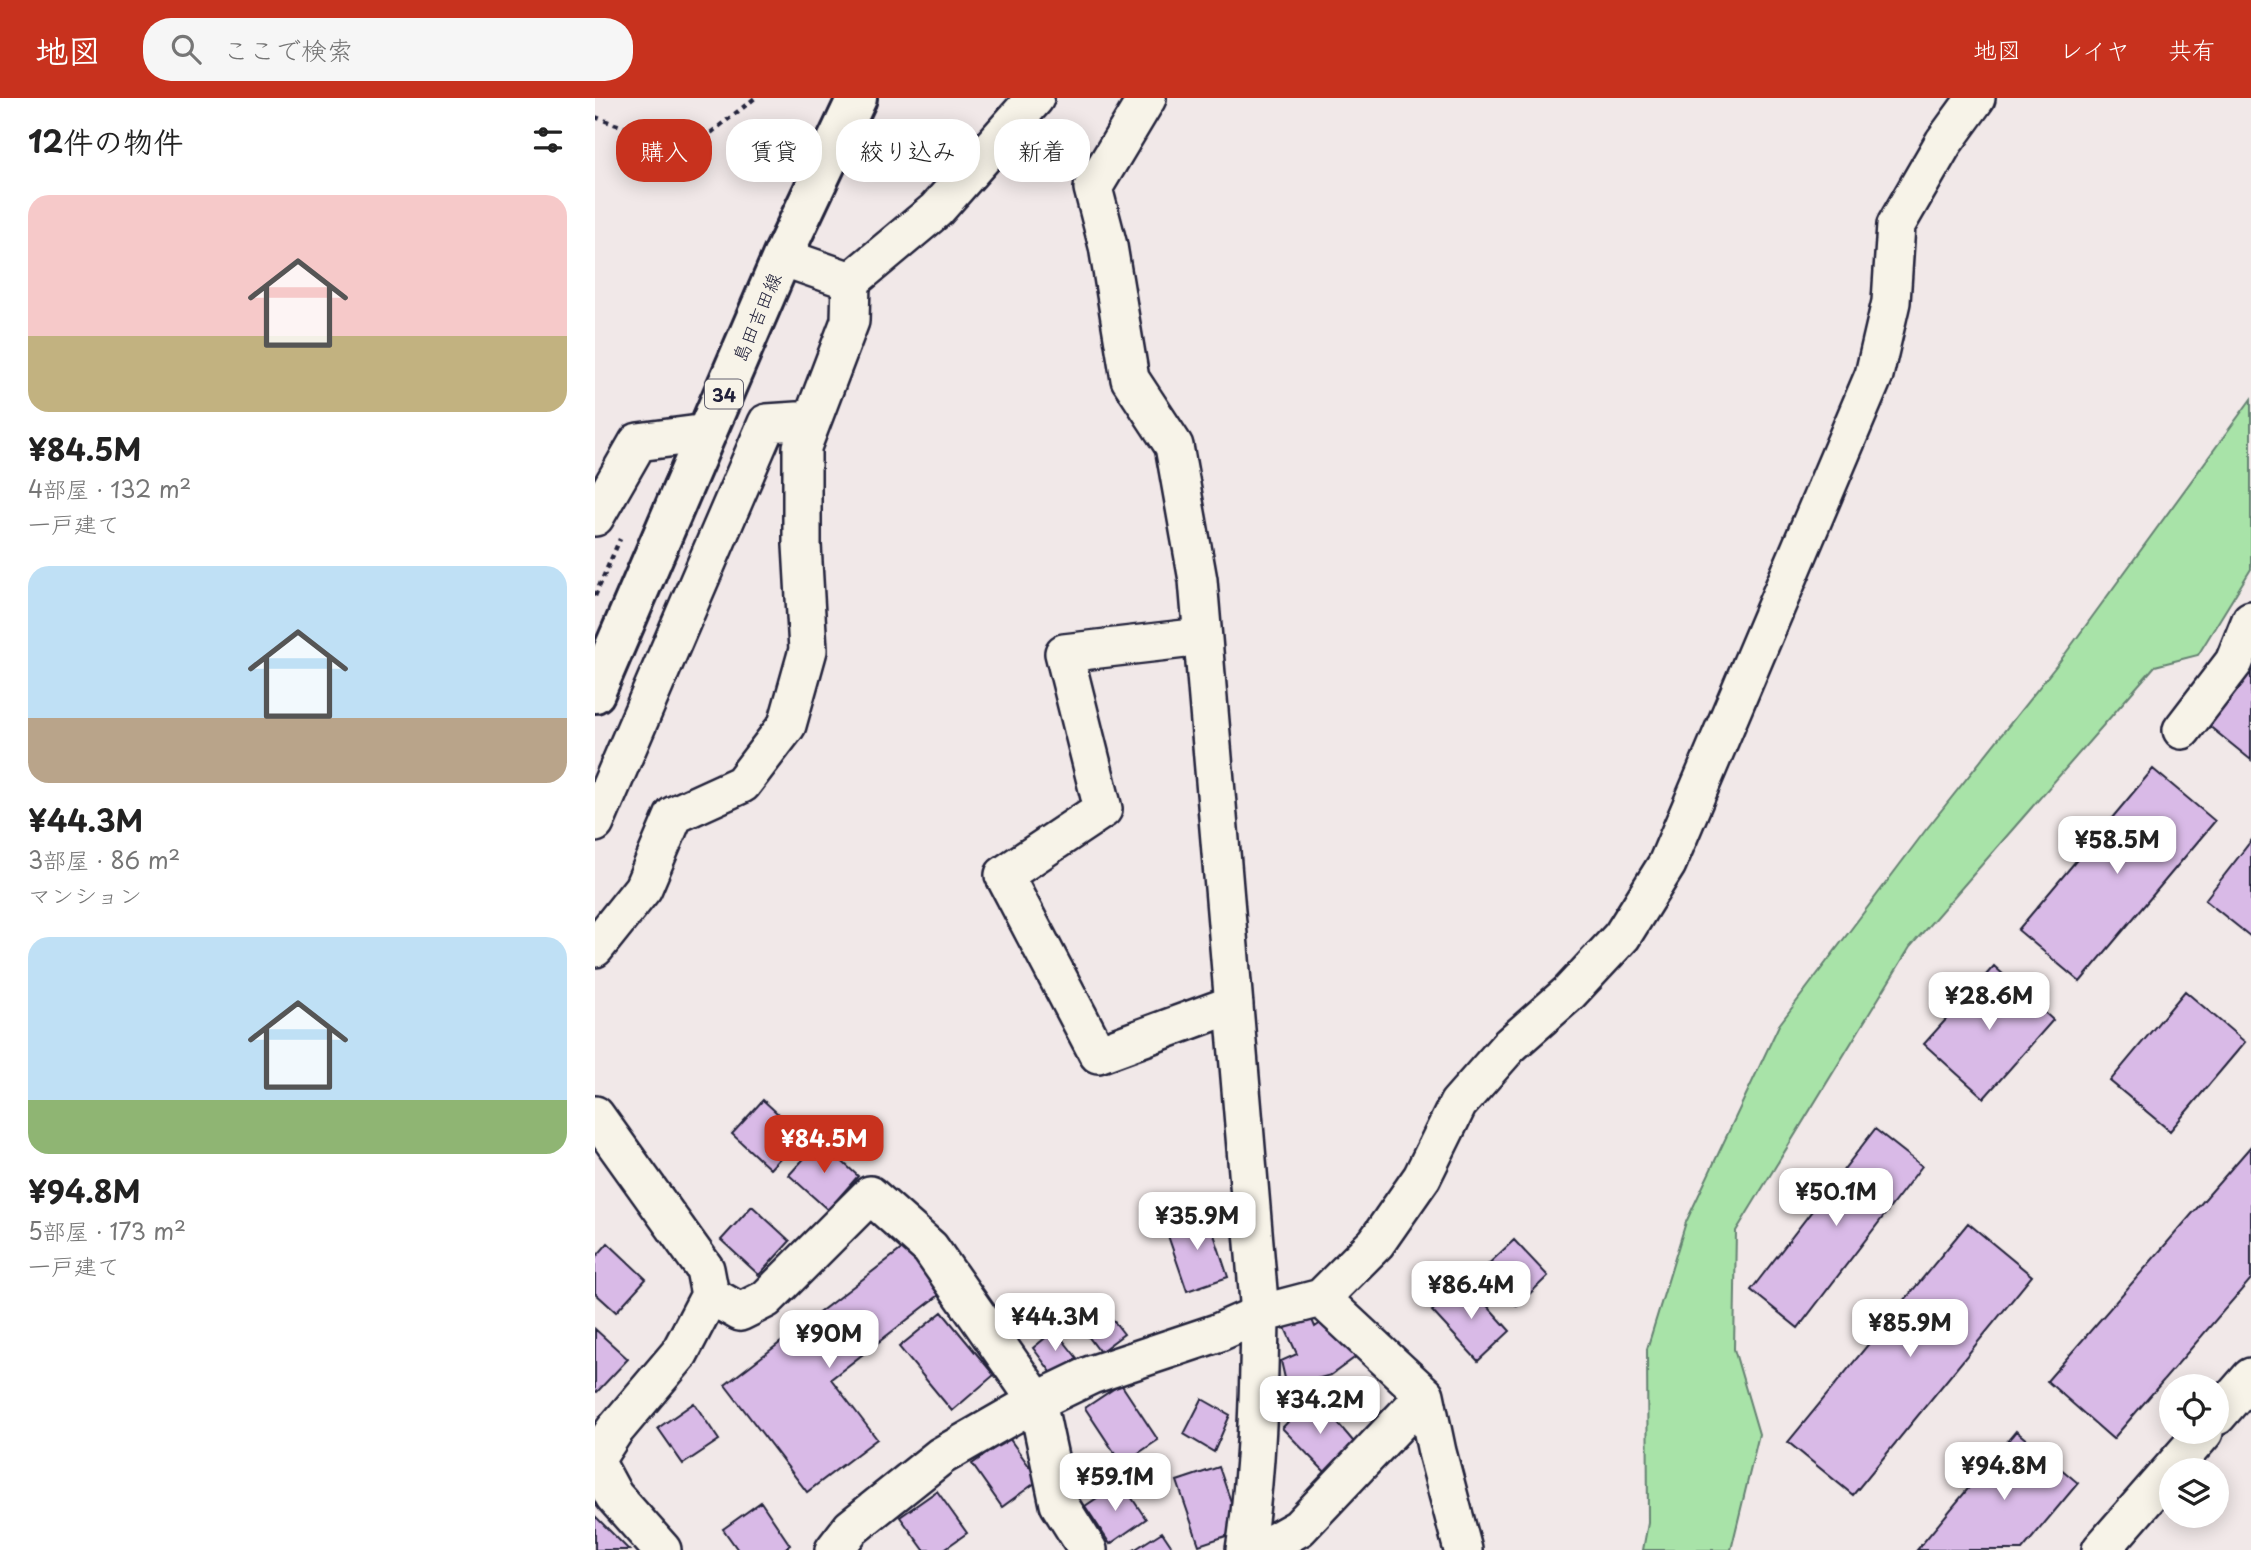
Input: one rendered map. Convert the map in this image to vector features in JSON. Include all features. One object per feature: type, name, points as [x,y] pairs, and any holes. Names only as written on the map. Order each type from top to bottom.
[{"type":"main road","name":"島田吉田線","points":[[595,693],[782,257],[857,98]]},
{"type":"street","points":[[1147,98],[1093,188],[1108,246],[1130,379],[1174,446],[1198,580],[1259,1314],[1259,1390],[1254,1485],[1245,1550]]},
{"type":"street","points":[[834,1550],[851,1528],[941,1456],[1037,1401],[1091,1375],[1217,1334],[1259,1314],[1321,1298],[1384,1232],[1422,1177],[1458,1104],[1509,1046],[1569,993],[1622,936],[1667,864],[1874,374],[1891,302],[1896,225],[1944,142],[1976,98]]},
{"type":"street","points":[[595,948],[643,888],[674,815],[742,785],[787,725],[808,650],[802,545],[802,447],[850,321],[851,281],[936,210],[1042,109]]},
{"type":"street","points":[[782,257],[851,281]]},
{"type":"street","points":[[595,823],[767,424],[813,420]]},
{"type":"street","points":[[595,517],[638,442],[707,433]]},
{"type":"street","points":[[2182,730],[2234,662],[2251,620]]},
{"type":"street","points":[[1202,637],[1064,653],[1103,809],[1004,876],[1098,1054],[1234,1004]]},
{"type":"street","points":[[595,1115],[705,1269],[710,1295],[679,1354],[614,1431],[595,1461],[614,1496],[662,1550]]},
{"type":"street","points":[[710,1295],[740,1312],[766,1299],[870,1195],[930,1248],[1037,1401],[1059,1504],[1088,1550]]},
{"type":"street","points":[[1321,1298],[1425,1395],[1463,1550]]},
{"type":"street","points":[[2229,1402],[2251,1377]]},
{"type":"street","points":[[1260,1550],[1300,1528],[1425,1395]]},
{"type":"street","points":[[2101,1550],[2194,1444]]},
{"type":"path","points":[[595,117],[645,135],[708,135],[755,98]]},
{"type":"path","points":[[1042,109],[1059,155],[1093,188]]},
{"type":"green space","points":[[2251,399],[2251,569],[2198,655],[2155,666],[1910,947],[1736,1231],[1734,1349],[1759,1434],[1731,1550],[1643,1550],[1648,1523],[1647,1349],[1686,1222],[1779,1025],[1925,831],[2060,661]]},
{"type":"building","points":[[2251,671],[2251,760],[2208,725]]},
{"type":"building","points":[[2153,769],[2215,821],[2080,982],[2018,930]]},
{"type":"building","points":[[2251,841],[2251,937],[2205,900]]},
{"type":"building","points":[[1994,966],[2053,1020],[1984,1098],[1924,1044]]},
{"type":"building","points":[[2185,991],[2245,1042],[2170,1131],[2110,1081]]},
{"type":"building","points":[[763,1100],[801,1135],[770,1169],[732,1134]]},
{"type":"building","points":[[1875,1129],[1922,1166],[1798,1328],[1751,1290]]},
{"type":"building","points":[[820,1141],[858,1176],[828,1210],[789,1175]]},
{"type":"building","points":[[2251,1146],[2251,1279],[2169,1374],[2159,1374],[2159,1386],[2113,1439],[2047,1381]]},
{"type":"building","points":[[752,1206],[790,1241],[759,1275],[721,1240]]},
{"type":"building","points":[[1207,1213],[1228,1277],[1187,1291],[1165,1227]]},
{"type":"building","points":[[1968,1223],[2032,1276],[1853,1495],[1788,1442]]},
{"type":"building","points":[[1514,1240],[1548,1276],[1517,1306],[1482,1270]]},
{"type":"building","points":[[608,1243],[646,1279],[616,1312],[595,1293],[595,1258]]},
{"type":"building","points":[[907,1245],[943,1292],[831,1379],[877,1439],[807,1492],[725,1385]]},
{"type":"building","points":[[1465,1281],[1510,1331],[1478,1361],[1432,1311]]},
{"type":"building","points":[[1102,1306],[1124,1334],[1100,1352],[1079,1324]]},
{"type":"building","points":[[942,1312],[994,1375],[952,1411],[899,1347]]},
{"type":"building","points":[[1310,1315],[1315,1327],[1328,1318],[1361,1353],[1331,1375],[1287,1387],[1281,1361],[1297,1354],[1285,1328]]},
{"type":"building","points":[[595,1329],[628,1359],[597,1392],[595,1391]]},
{"type":"building","points":[[1055,1330],[1077,1358],[1054,1376],[1033,1348]]},
{"type":"building","points":[[1121,1384],[1158,1440],[1122,1464],[1085,1408]]},
{"type":"building","points":[[1314,1395],[1358,1447],[1328,1475],[1282,1428]]},
{"type":"building","points":[[1202,1399],[1230,1415],[1214,1452],[1184,1434]]},
{"type":"building","points":[[694,1403],[719,1440],[683,1464],[658,1428]]},
{"type":"building","points":[[2016,1431],[2078,1483],[2022,1550],[1917,1550]]},
{"type":"building","points":[[1009,1438],[1039,1480],[1002,1507],[972,1464]]},
{"type":"building","points":[[1219,1467],[1241,1531],[1199,1545],[1177,1481]]},
{"type":"building","points":[[1121,1482],[1146,1519],[1110,1544],[1085,1506]]},
{"type":"building","points":[[937,1491],[967,1533],[943,1550],[924,1550],[900,1517]]},
{"type":"building","points":[[761,1502],[790,1545],[783,1550],[738,1550],[723,1529]]},
{"type":"building","points":[[595,1516],[629,1550],[595,1550]]},
{"type":"building","points":[[1162,1532],[1174,1550],[1134,1550]]}]
